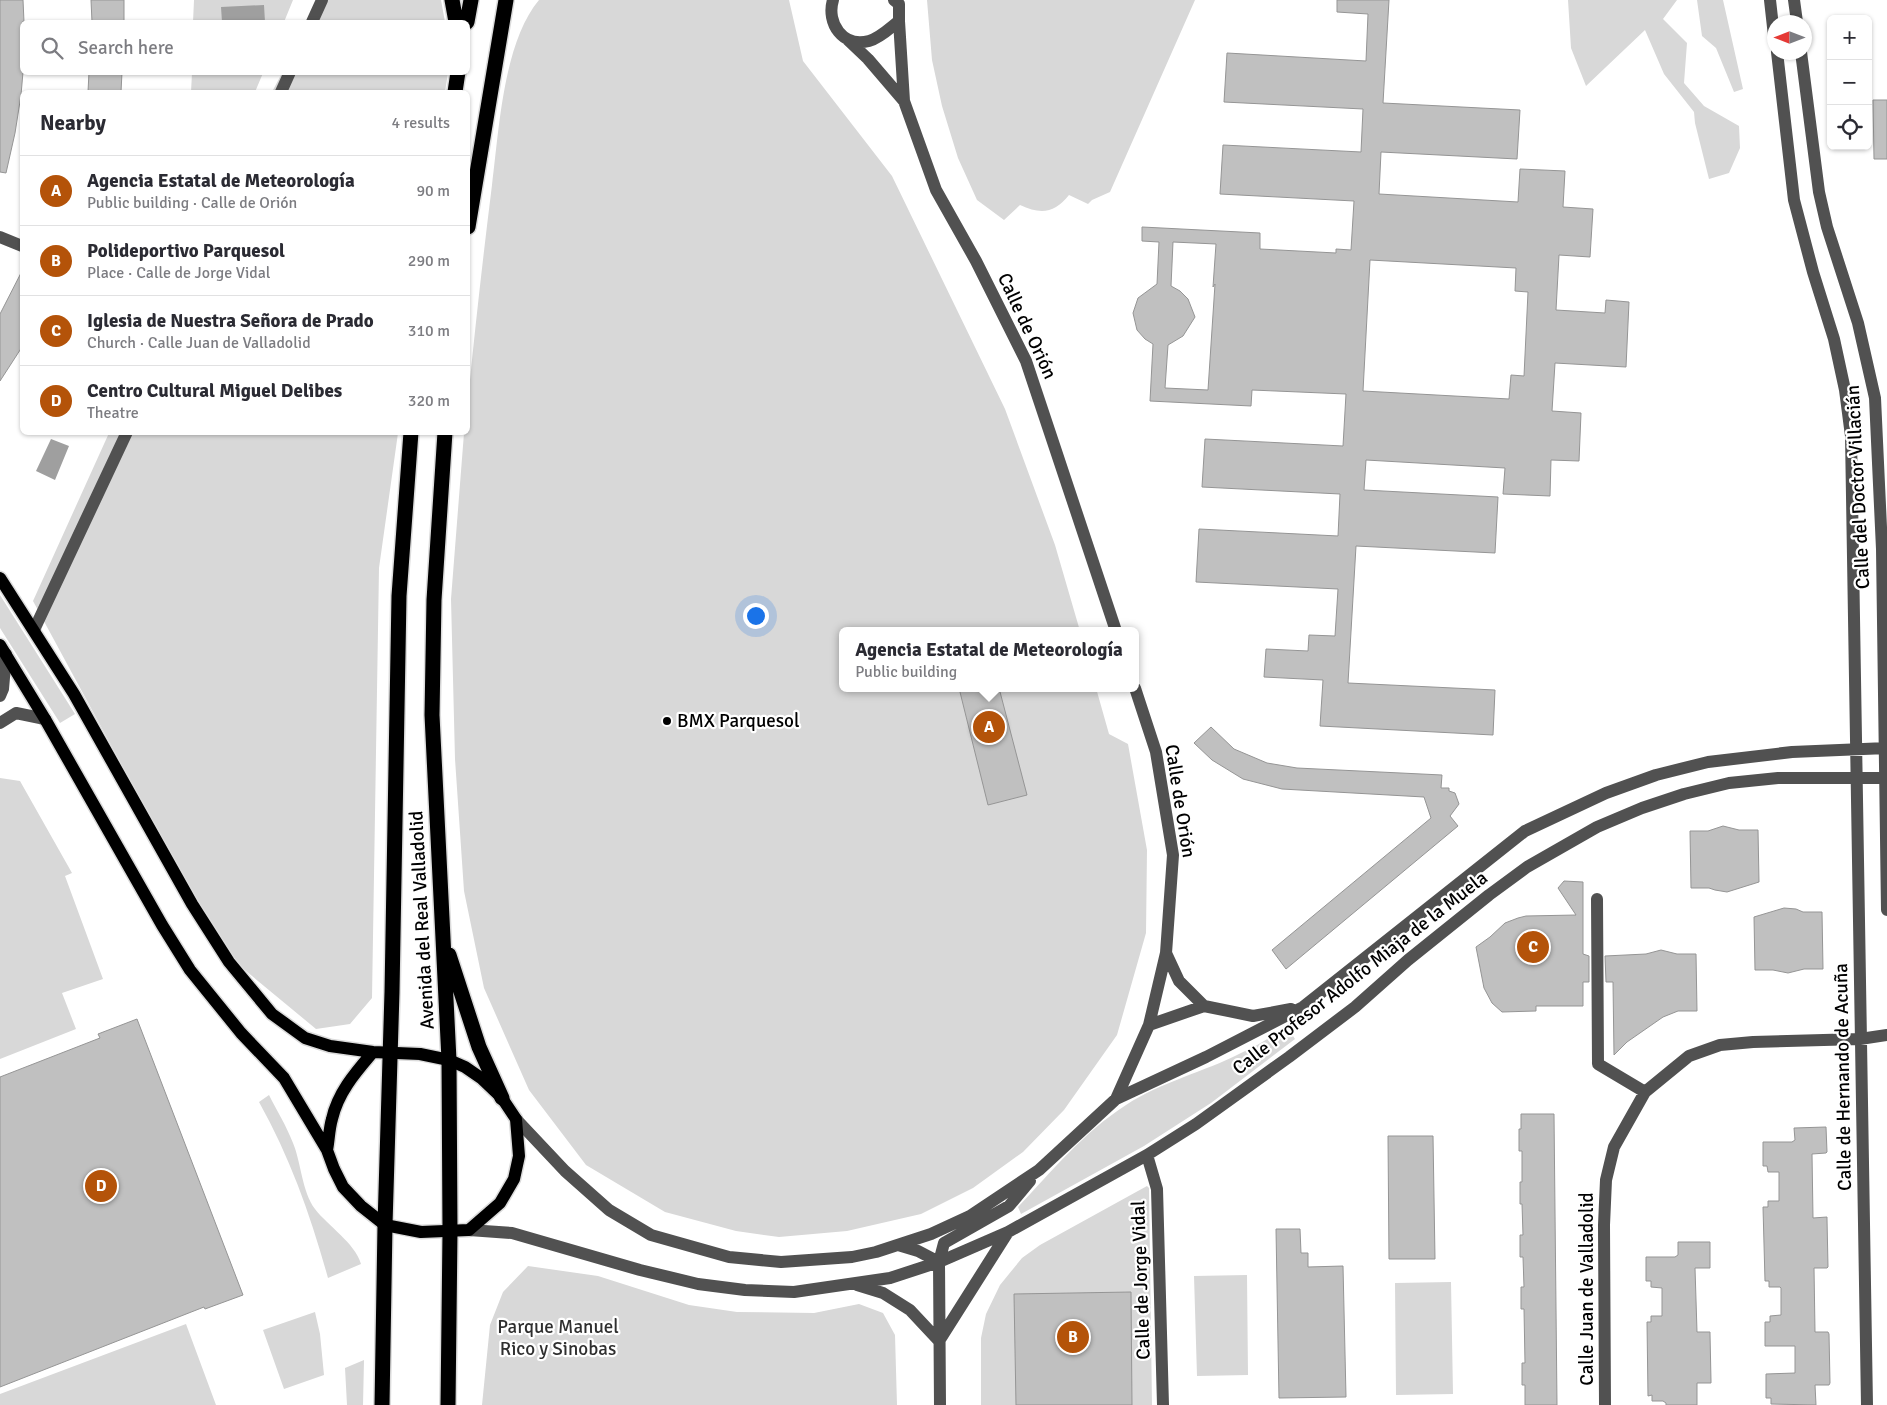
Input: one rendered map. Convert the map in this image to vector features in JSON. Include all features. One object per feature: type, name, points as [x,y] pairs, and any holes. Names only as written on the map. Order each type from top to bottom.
[{"type":"highway","points":[[452,0],[456,20]]},
{"type":"highway","points":[[467,20],[471,0]]},
{"type":"highway","points":[[470,215],[506,0]]},
{"type":"highway","points":[[455,90],[458,75]]},
{"type":"highway","name":"Avenida del Real Valladolid","points":[[382,1405],[399,596],[411,435]]},
{"type":"highway","name":"Avenida del Real Valladolid","points":[[445,435],[434,600],[432,716],[449,1060],[448,1405]]},
{"type":"highway","points":[[442,931],[479,1047],[502,1098]]},
{"type":"main road","points":[[0,578],[98,735],[192,904],[229,962],[272,1014],[305,1038],[330,1046],[373,1052],[420,1054],[449,1060],[465,1067],[502,1098],[516,1119],[519,1156],[514,1179],[500,1204],[469,1230],[421,1232],[385,1225],[362,1206],[344,1187],[327,1150],[284,1078],[240,1033],[190,970],[162,925],[3,649]]},
{"type":"main road","points":[[327,1150],[332,1118],[341,1094],[352,1076],[373,1052]]},
{"type":"street","points":[[313,20],[322,0]]},
{"type":"street","name":"Calle de Orión","points":[[833,0],[830,14],[840,35],[846,38],[868,60],[904,101]]},
{"type":"street","points":[[1770,0],[1772,15]]},
{"type":"street","points":[[1794,0],[1796,15]]},
{"type":"street","name":"Calle de Orión","points":[[897,1],[904,101],[936,190],[976,261],[1026,361],[1115,627]]},
{"type":"street","points":[[846,38],[854,42],[872,40],[899,21]]},
{"type":"street","name":"Calle del Doctor Villacián","points":[[1777,60],[1794,200],[1812,272],[1834,339],[1845,390],[1851,436],[1856,748]]},
{"type":"street","name":"Calle del Doctor Villacián","points":[[1801,60],[1819,192],[1827,227],[1858,323],[1875,398],[1882,549],[1886,748]]},
{"type":"street","points":[[282,90],[289,75]]},
{"type":"street","points":[[0,237],[20,245]]},
{"type":"street","points":[[34,630],[126,435]]},
{"type":"street","points":[[0,696],[3,689],[3,649]]},
{"type":"street","name":"Calle de Orión","points":[[1116,1099],[1149,1025],[1166,953],[1173,855],[1156,752],[1136,692]]},
{"type":"street","points":[[0,723],[16,713],[45,719]]},
{"type":"street","name":"Calle Profesor Adolfo Miaja de la Muela","points":[[516,1119],[565,1171],[609,1210],[651,1235],[729,1257],[781,1262],[852,1257],[898,1245],[931,1234],[970,1216],[1039,1170],[1116,1099],[1206,1057],[1303,1007],[1525,831],[1606,793],[1656,775],[1708,762],[1751,756],[1856,748],[1886,748]]},
{"type":"street","name":"Calle de Hernando de Acuña","points":[[1856,748],[1866,1405]]},
{"type":"street","points":[[1886,748],[1887,910]]},
{"type":"street","name":"Calle Profesor Adolfo Miaja de la Muela","points":[[469,1230],[512,1233],[640,1270],[698,1284],[745,1290],[794,1292],[890,1278],[939,1262],[1008,1232],[1147,1155],[1196,1124],[1289,1057],[1355,1006],[1408,960],[1496,889],[1526,867],[1598,827],[1642,808],[1684,794],[1729,783],[1778,778],[1886,778]]},
{"type":"street","points":[[1597,899],[1598,1064],[1645,1092]]},
{"type":"street","name":"Calle de Orión","points":[[1166,953],[1179,981],[1204,1006]]},
{"type":"street","points":[[1149,1025],[1204,1006],[1253,1016],[1303,1007]]},
{"type":"street","name":"Calle Juan de Valladolid","points":[[1605,1405],[1604,1225],[1606,1180],[1614,1147],[1645,1092],[1688,1056],[1720,1045],[1753,1042],[1860,1039],[1887,1035]]},
{"type":"street","name":"Calle de Jorge Vidal","points":[[1147,1155],[1157,1189],[1163,1405]]},
{"type":"street","points":[[940,1405],[939,1262],[944,1243],[1009,1206],[1039,1170]]},
{"type":"street","points":[[939,1341],[1008,1232]]},
{"type":"street","points":[[898,1245],[918,1251],[939,1262]]},
{"type":"street","points":[[855,1284],[883,1294],[910,1310],[939,1341]]},
{"type":"green space","points":[[194,0],[293,0],[285,20],[193,20]]},
{"type":"green space","points":[[319,0],[441,0],[445,20],[308,20]]},
{"type":"green space","points":[[539,0],[789,0],[803,61],[892,176],[1005,409],[1055,545],[1079,627],[839,627],[839,692],[1097,692],[1109,734],[1128,744],[1147,850],[1146,933],[1117,1035],[1064,1110],[1023,1152],[973,1188],[921,1214],[847,1231],[779,1237],[736,1231],[665,1212],[586,1165],[529,1090],[484,988],[464,891],[455,759],[451,599],[464,435],[470,435],[470,382],[500,114],[510,63],[517,39],[527,18]]},
{"type":"green space","points":[[927,0],[1195,0],[1110,192],[1092,200],[1088,204],[1069,195],[1053,209],[1041,211],[1020,205],[1004,220],[977,200],[958,158],[942,106],[932,60]]},
{"type":"green space","points":[[1568,0],[1677,0],[1663,19],[1687,43],[1684,83],[1704,106],[1739,126],[1740,148],[1729,173],[1709,179],[1694,112],[1664,74],[1645,30],[1586,86],[1571,48]]},
{"type":"green space","points":[[1697,0],[1723,0],[1743,89],[1734,92],[1716,48],[1702,36]]},
{"type":"green space","points":[[192,75],[262,75],[256,90],[191,90]]},
{"type":"green space","points":[[281,75],[448,75],[445,90],[273,90]]},
{"type":"green space","points":[[108,435],[398,435],[379,568],[372,998],[350,1024],[316,1029],[223,952],[33,601]]},
{"type":"green space","points":[[0,595],[75,714],[60,723],[0,628]]},
{"type":"green space","points":[[0,778],[20,781],[72,873],[65,876],[103,979],[62,993],[76,1029],[0,1059]]},
{"type":"green space","points":[[1287,1027],[1295,1039],[1211,1103],[1144,1146],[1021,1214],[1018,1207],[1069,1153],[1096,1127],[1126,1105],[1168,1083],[1227,1060]]},
{"type":"green space","points":[[269,1095],[293,1143],[304,1186],[311,1202],[320,1215],[353,1249],[361,1264],[328,1278],[299,1188],[259,1102]]},
{"type":"green space","points":[[1147,1186],[1149,1188],[1152,1405],[981,1405],[981,1338],[986,1314],[1000,1285],[1022,1258],[1040,1245]]},
{"type":"green space","name":"Parque Manuel Rico y Sinobas","points":[[528,1266],[598,1276],[689,1305],[737,1312],[814,1313],[859,1304],[883,1313],[895,1335],[897,1405],[482,1405],[490,1325],[503,1292]]},
{"type":"green space","points":[[1247,1275],[1248,1375],[1197,1376],[1194,1276]]},
{"type":"green space","points":[[1451,1282],[1453,1394],[1396,1395],[1395,1283]]},
{"type":"green space","points":[[315,1312],[320,1334],[324,1375],[284,1389],[263,1330]]},
{"type":"green space","points":[[186,1324],[216,1405],[0,1405],[0,1394]]},
{"type":"green space","points":[[364,1360],[363,1405],[347,1405],[345,1368]]},
{"type":"shaded area","points":[[264,5],[265,20],[222,20],[221,7]]},
{"type":"shaded area","points":[[51,439],[69,446],[55,480],[36,471]]},
{"type":"building","points":[[0,0],[23,0],[24,20],[20,20],[20,75],[23,75],[20,101],[6,173],[0,172]]},
{"type":"building","points":[[91,0],[124,0],[124,20],[92,20]]},
{"type":"building","points":[[1337,0],[1389,0],[1383,103],[1520,110],[1517,159],[1381,152],[1379,194],[1518,202],[1520,169],[1565,171],[1563,207],[1593,209],[1590,257],[1559,255],[1556,310],[1605,313],[1606,300],[1629,302],[1626,367],[1555,363],[1552,411],[1581,413],[1579,461],[1551,460],[1550,496],[1503,494],[1505,468],[1366,460],[1364,490],[1498,497],[1495,553],[1356,546],[1348,683],[1495,690],[1493,735],[1320,726],[1323,680],[1264,677],[1266,649],[1308,651],[1309,635],[1335,636],[1338,589],[1196,582],[1199,529],[1338,536],[1340,494],[1202,487],[1205,439],[1343,446],[1346,394],[1252,390],[1251,406],[1150,401],[1153,344],[1145,339],[1137,330],[1133,313],[1138,298],[1157,284],[1159,242],[1142,241],[1142,227],[1260,233],[1260,249],[1336,253],[1336,249],[1351,250],[1354,201],[1220,194],[1223,145],[1361,152],[1363,109],[1224,102],[1227,53],[1366,61],[1368,14],[1337,12]],"holes":[[[1173,242],[1216,244],[1208,390],[1165,388],[1168,345],[1183,336],[1195,317],[1188,299],[1171,286]],[[1370,260],[1516,268],[1515,291],[1528,292],[1524,376],[1511,375],[1509,399],[1363,391]]]},
{"type":"building","points":[[89,75],[122,75],[121,90],[88,90]]},
{"type":"building","points":[[1873,100],[1887,100],[1887,159],[1874,159]]},
{"type":"building","points":[[20,275],[20,350],[0,381],[0,314]]},
{"type":"building","points":[[960,692],[1000,692],[1027,795],[988,805]]},
{"type":"building","points":[[1211,727],[1234,749],[1267,763],[1297,768],[1442,775],[1441,788],[1449,788],[1449,791],[1455,793],[1459,804],[1450,816],[1458,826],[1286,969],[1272,950],[1431,818],[1424,797],[1282,789],[1243,779],[1212,760],[1194,743]]},
{"type":"building","points":[[1723,826],[1739,830],[1758,830],[1759,882],[1727,892],[1709,888],[1691,888],[1690,831],[1708,831]]},
{"type":"building","points":[[1564,881],[1583,882],[1583,954],[1589,956],[1589,982],[1583,982],[1583,1006],[1536,1006],[1536,1011],[1502,1012],[1492,1003],[1484,988],[1476,947],[1505,923],[1518,918],[1526,916],[1576,915],[1558,888]]},
{"type":"building","points":[[1784,908],[1803,912],[1822,912],[1823,969],[1804,969],[1788,973],[1773,970],[1755,970],[1754,917]]},
{"type":"building","points":[[1661,950],[1677,954],[1696,954],[1697,1011],[1678,1011],[1663,1017],[1627,1042],[1614,1055],[1613,982],[1606,982],[1605,956],[1646,954]]},
{"type":"building","points":[[137,1019],[243,1295],[205,1309],[204,1307],[0,1387],[0,1077],[100,1038],[98,1034]]},
{"type":"building","points":[[1521,1114],[1554,1114],[1557,1405],[1525,1405],[1525,1385],[1522,1385],[1522,1363],[1525,1363],[1524,1309],[1521,1309],[1521,1287],[1524,1287],[1523,1257],[1520,1257],[1520,1235],[1523,1235],[1522,1204],[1520,1204],[1522,1151],[1519,1151]]},
{"type":"building","points":[[1826,1127],[1827,1152],[1812,1154],[1813,1218],[1827,1217],[1828,1267],[1814,1268],[1815,1332],[1828,1332],[1829,1334],[1830,1383],[1829,1385],[1815,1385],[1816,1405],[1771,1404],[1771,1398],[1766,1398],[1766,1374],[1795,1373],[1795,1346],[1765,1346],[1765,1322],[1770,1322],[1770,1316],[1781,1315],[1781,1288],[1769,1287],[1769,1281],[1765,1281],[1763,1207],[1768,1207],[1768,1201],[1779,1201],[1779,1172],[1768,1172],[1767,1166],[1763,1166],[1763,1142],[1792,1142],[1795,1140],[1794,1128]]},
{"type":"building","points":[[1388,1136],[1433,1136],[1435,1259],[1389,1259]]},
{"type":"building","points":[[1276,1229],[1300,1229],[1301,1253],[1308,1253],[1308,1267],[1343,1266],[1346,1397],[1279,1398]]},
{"type":"building","points":[[1678,1242],[1710,1242],[1710,1268],[1695,1268],[1697,1332],[1710,1332],[1711,1381],[1711,1383],[1697,1383],[1697,1405],[1666,1405],[1663,1401],[1652,1401],[1652,1395],[1648,1396],[1647,1322],[1651,1322],[1651,1316],[1662,1316],[1662,1288],[1651,1287],[1651,1281],[1646,1281],[1646,1257],[1675,1257],[1678,1255]]},
{"type":"building","points":[[1131,1292],[1132,1405],[1016,1405],[1014,1294]]},
{"type":"place","name":"BMX Parquesol","points":[[667,721]]},
{"type":"place","name":"Agencia Estatal de Meteorología","points":[[989,727]]},
{"type":"place","name":"Iglesia de Nuestra Señora de Prado","points":[[1533,947]]},
{"type":"place","name":"Centro Cultural Miguel Delibes","points":[[101,1186]]},
{"type":"place","name":"Polideportivo Parquesol","points":[[1073,1337]]}]
